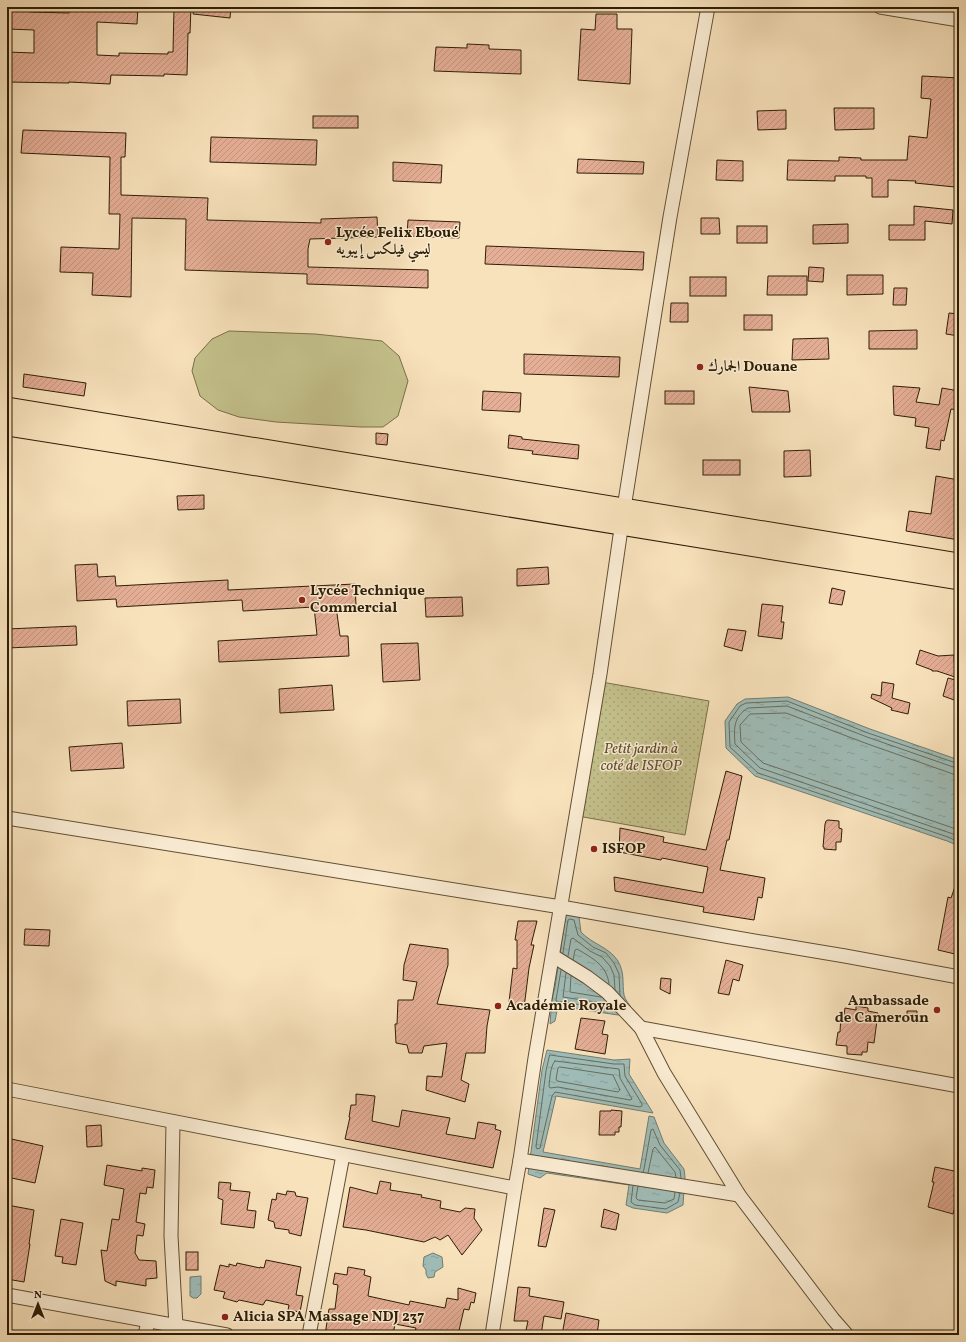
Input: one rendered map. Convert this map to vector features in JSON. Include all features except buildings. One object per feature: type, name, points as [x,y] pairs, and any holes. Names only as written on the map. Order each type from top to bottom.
[{"type":"main road","points":[[7,408],[166,442],[623,516],[959,564]]},
{"type":"main road","points":[[7,426],[166,442]]},
{"type":"main road","points":[[623,516],[959,580]]},
{"type":"street","points":[[492,1335],[535,1058],[600,674],[670,217],[708,7]]},
{"type":"street","points":[[880,7],[959,20]]},
{"type":"street","points":[[7,818],[561,907],[845,956],[959,978]]},
{"type":"street","points":[[553,956],[603,988],[619,1003],[640,1028],[664,1073],[739,1195],[833,1319],[847,1335]]},
{"type":"street","points":[[640,1028],[959,1086]]},
{"type":"street","points":[[7,1089],[515,1188]]},
{"type":"street","points":[[173,1122],[172,1236],[176,1326]]},
{"type":"street","points":[[309,1335],[343,1155]]},
{"type":"street","points":[[520,1160],[739,1195]]},
{"type":"street","points":[[7,1295],[226,1335]]},
{"type":"street","points":[[145,1335],[148,1321]]},
{"type":"green space","points":[[229,331],[315,334],[382,341],[399,356],[408,381],[398,416],[383,427],[361,427],[276,422],[239,417],[218,410],[200,396],[192,371],[195,358],[212,339]]},
{"type":"green space","name":"Petit jardin à coté de ISFOP","points":[[596,681],[709,701],[685,835],[572,815]]},
{"type":"water","points":[[788,697],[870,729],[959,760],[959,846],[755,776],[726,748],[725,721],[737,704],[745,699]]},
{"type":"water","points":[[566,913],[579,917],[581,932],[590,940],[610,952],[618,961],[622,974],[625,999],[632,1009],[618,1015],[558,1006],[555,1021],[550,1024],[552,999]]},
{"type":"water","points":[[547,1050],[614,1060],[630,1059],[629,1074],[653,1113],[556,1096],[543,1152],[640,1169],[649,1116],[654,1117],[664,1143],[684,1169],[685,1177],[683,1205],[667,1213],[633,1208],[626,1205],[629,1185],[547,1173],[540,1178],[528,1174],[542,1070]]},
{"type":"water","points":[[433,1253],[442,1257],[443,1267],[435,1272],[434,1277],[428,1278],[426,1270],[423,1266],[424,1257]]},
{"type":"water","points":[[201,1276],[201,1294],[197,1298],[193,1298],[190,1296],[190,1277]]},
{"type":"place","name":"Lycée Felix Eboué ليسي فيلكس إيبويه","points":[[328,242]]},
{"type":"place","name":"الجمارك Douane","points":[[700,367]]},
{"type":"place","name":"Lycée Technique Commercial","points":[[302,600]]},
{"type":"place","name":"ISFOP","points":[[594,849]]},
{"type":"place","name":"Académie Royale","points":[[498,1006]]},
{"type":"place","name":"Ambassade de Cameroun","points":[[937,1010]]},
{"type":"place","name":"Alicia SPA Massage NDJ 237","points":[[225,1317]]}]
